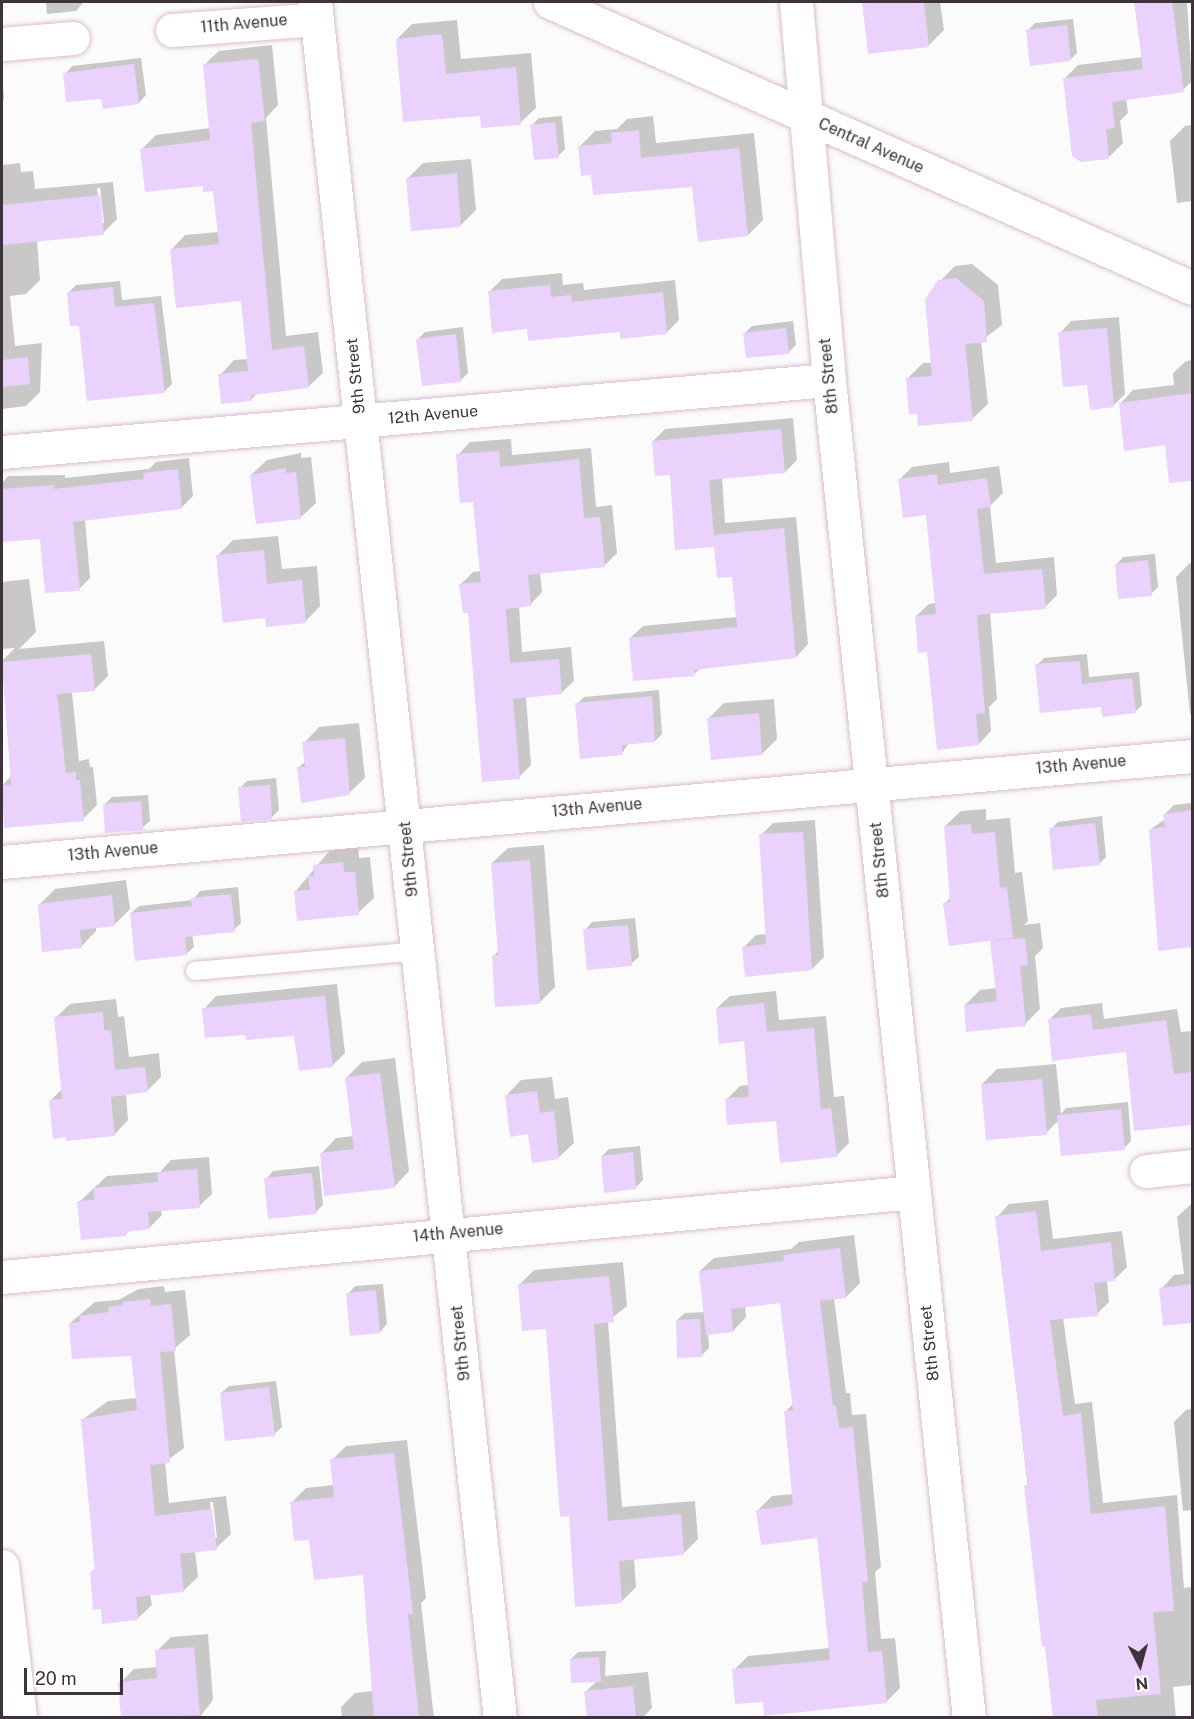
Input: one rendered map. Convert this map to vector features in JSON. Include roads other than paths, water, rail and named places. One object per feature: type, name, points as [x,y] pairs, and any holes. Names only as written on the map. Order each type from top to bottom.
[{"type":"street","name":"Central Avenue","points":[[550,2],[1192,288]]},
{"type":"street","name":"8th Street","points":[[796,2],[829,380],[969,1718]]},
{"type":"street","name":"11th Avenue","points":[[172,30],[316,10]]},
{"type":"street","name":"9th Street","points":[[316,10],[450,1233],[500,1718]]},
{"type":"street","points":[[2,44],[73,38]]},
{"type":"street","name":"12th Avenue","points":[[2,452],[829,380]]},
{"type":"street","name":"13th Avenue","points":[[2,862],[1192,756]]},
{"type":"street","points":[[1146,1171],[1192,1166]]},
{"type":"street","name":"14th Avenue","points":[[2,1277],[450,1233],[914,1192]]},
{"type":"street","points":[[2,1566],[20,1718]]},
{"type":"lane","points":[[195,971],[419,951]]}]
